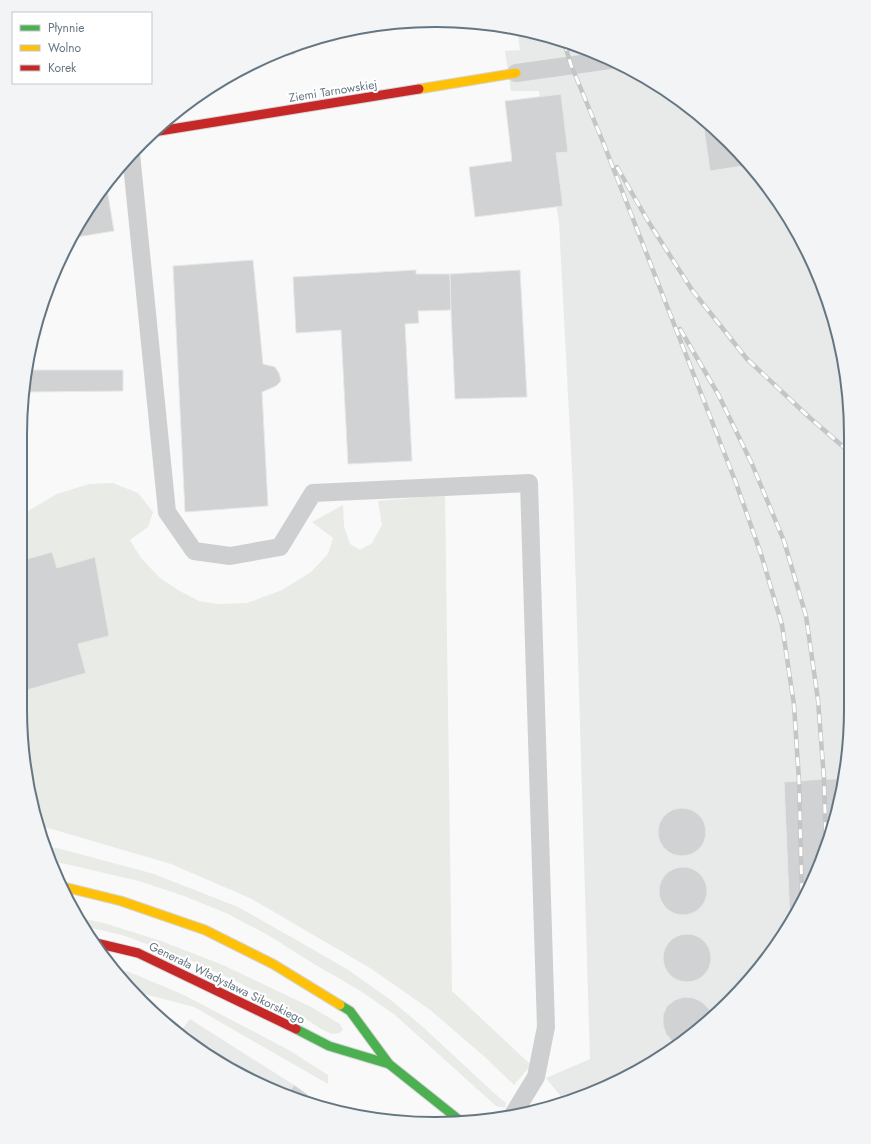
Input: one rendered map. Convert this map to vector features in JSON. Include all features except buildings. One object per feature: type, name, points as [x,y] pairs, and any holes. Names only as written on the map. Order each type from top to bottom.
[{"type":"main road","name":"Ziemi Tarnowskiej","points":[[164,130],[516,73]]},
{"type":"main road","points":[[69,888],[120,901],[205,930],[273,964],[350,1011],[390,1064],[454,1116]]},
{"type":"main road","name":"Generała Władysława Sikorskiego","points":[[103,945],[138,953],[329,1046],[345,1052],[390,1064]]},
{"type":"lane","points":[[516,73],[600,61]]},
{"type":"lane","points":[[132,162],[167,512],[194,551],[230,556],[280,547],[312,494],[529,483],[546,1027],[536,1077],[517,1109]]},
{"type":"shaded area","points":[[518,36],[567,49],[616,69],[640,82],[684,111],[705,128],[743,166],[760,187],[789,231],[813,279],[830,330],[836,356],[841,382],[843,409],[843,735],[841,762],[830,814],[813,865],[789,913],[760,957],[743,978],[705,1016],[684,1033],[640,1062],[592,1086],[561,1097],[546,1078],[590,1059],[573,490],[559,223],[539,91],[511,91],[505,51],[520,50]]},
{"type":"shaded area","points":[[113,483],[138,493],[153,512],[148,527],[130,540],[141,558],[160,578],[178,590],[199,601],[218,604],[247,603],[282,590],[311,572],[328,554],[333,538],[312,522],[343,505],[344,526],[350,544],[360,550],[372,543],[382,525],[378,501],[445,495],[452,991],[531,1065],[514,1085],[486,1058],[429,1009],[370,968],[252,899],[171,864],[45,827],[30,762],[28,735],[27,512],[57,494],[89,484]]},
{"type":"shaded area","points":[[52,848],[57,848],[154,874],[238,907],[300,942],[347,969],[392,1001],[424,1028],[506,1103],[505,1108],[496,1106],[395,1015],[359,990],[268,935],[226,913],[184,896],[139,881],[57,862]]},
{"type":"shaded area","points":[[86,919],[104,923],[161,941],[223,965],[311,1007],[340,1024],[343,1030],[339,1033],[332,1034],[236,981],[183,957],[122,935],[92,928]]},
{"type":"shaded area","points":[[122,970],[182,994],[287,1049],[328,1075],[328,1084],[194,1007],[144,994]]},
{"type":"shaded area","points":[[190,1019],[310,1097],[279,1086],[255,1075],[231,1062],[182,1029]]},
{"type":"railway","points":[[566,49],[571,65],[603,142],[736,483],[761,554],[782,625],[794,705],[799,781],[802,889]]},
{"type":"railway","points":[[617,167],[648,221],[692,290],[747,359],[844,447]]},
{"type":"railway","points":[[680,329],[718,394],[752,464],[784,541],[806,616],[818,700],[824,779],[825,829]]},
{"type":"traffic: fast","points":[[340,1005],[350,1011],[389,1064],[455,1116]]},
{"type":"traffic: fast","points":[[296,1029],[329,1046],[389,1064]]},
{"type":"traffic: slow","points":[[419,89],[516,73]]},
{"type":"traffic: slow","points":[[69,888],[121,901],[205,930],[273,964],[340,1005]]},
{"type":"traffic: jam","points":[[164,130],[419,89]]},
{"type":"traffic: jam","points":[[103,945],[138,953],[296,1029]]}]
